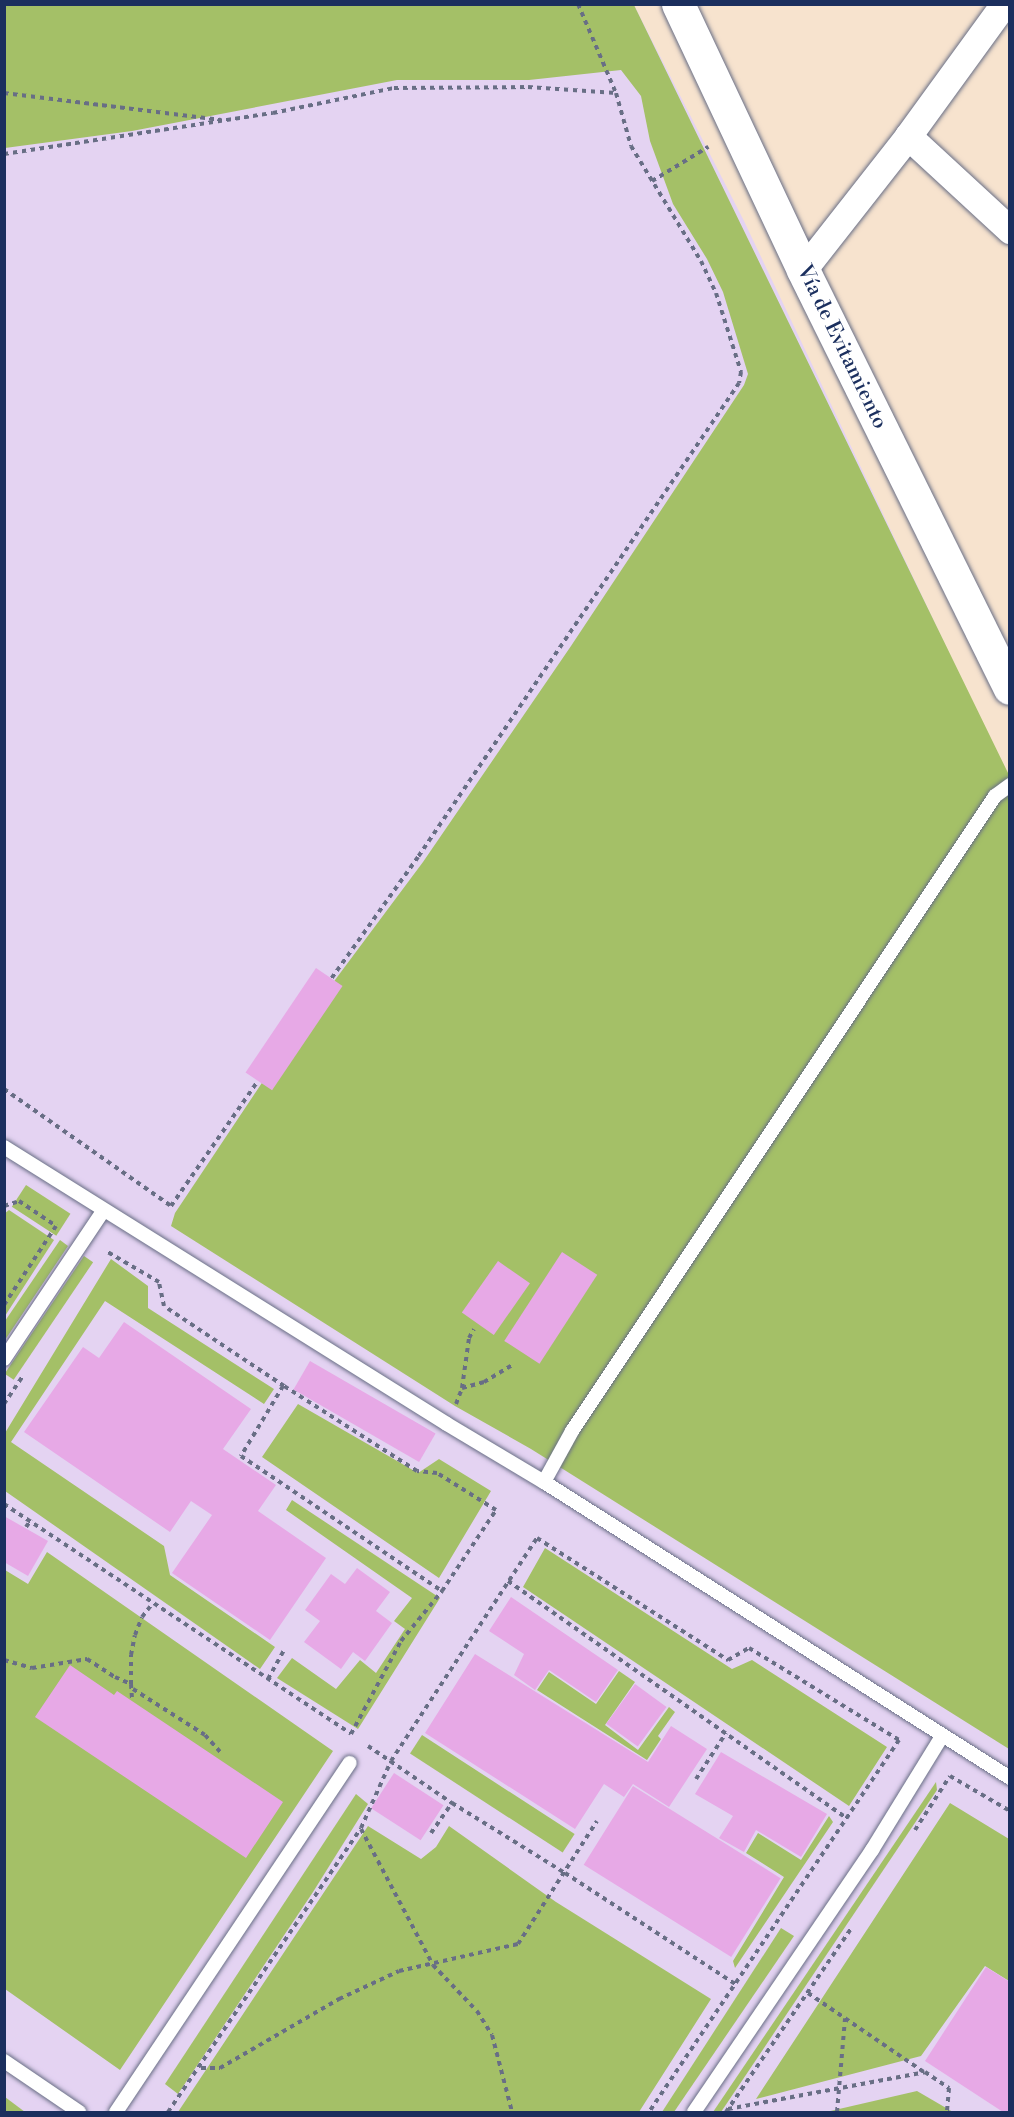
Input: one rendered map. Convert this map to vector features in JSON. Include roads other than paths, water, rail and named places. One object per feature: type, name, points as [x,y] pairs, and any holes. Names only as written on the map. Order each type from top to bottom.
[{"type":"highway","name":"Vía de Evitamiento","points":[[678,4],[803,270],[1010,688]]},
{"type":"street","points":[[803,270],[908,136],[1004,4]]},
{"type":"street","points":[[908,136],[1010,230]]},
{"type":"lane","points":[[544,1482],[572,1431],[995,796],[1010,785]]},
{"type":"lane","points":[[4,1147],[103,1211],[544,1482],[1010,1778]]},
{"type":"lane","points":[[4,1359],[103,1211]]},
{"type":"lane","points":[[694,2112],[872,1850],[942,1736]]},
{"type":"lane","points":[[116,2112],[350,1763]]},
{"type":"lane","points":[[4,2061],[79,2112]]}]
